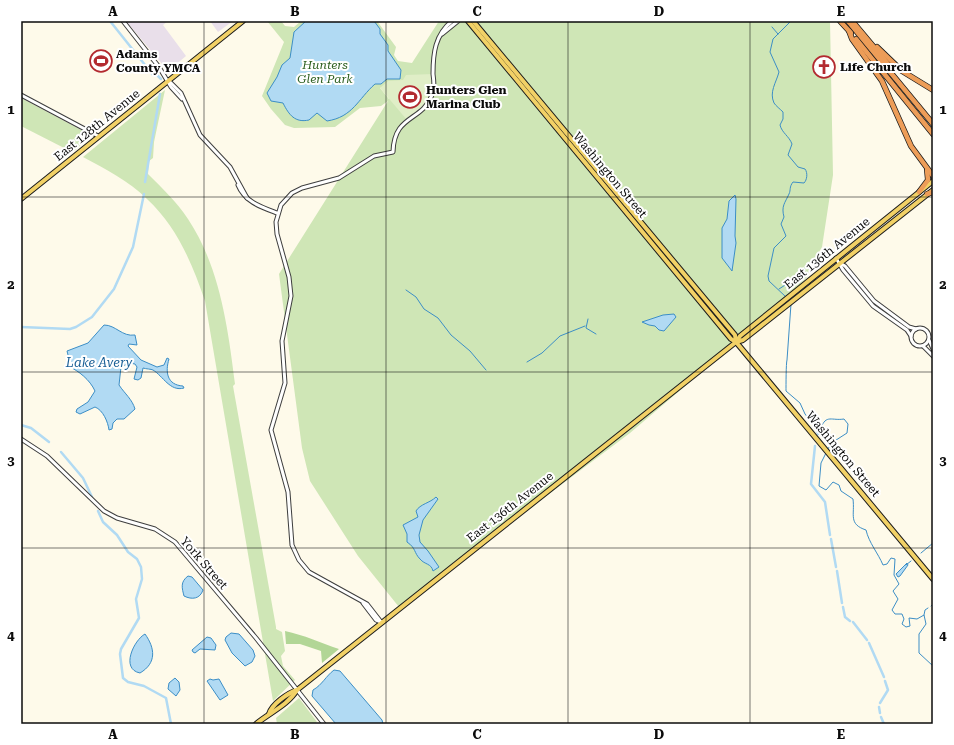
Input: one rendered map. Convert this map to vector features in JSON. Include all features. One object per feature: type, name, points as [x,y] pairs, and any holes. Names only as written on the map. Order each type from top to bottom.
[{"type":"highway","points":[[842,21],[933,134]]},
{"type":"highway","points":[[842,21],[933,130]]},
{"type":"highway","points":[[848,21],[933,124]]},
{"type":"highway","points":[[852,21],[933,120]]},
{"type":"highway","points":[[856,21],[878,48],[897,67],[933,90]]},
{"type":"highway","points":[[849,31],[852,39],[887,89],[908,141],[933,176]]},
{"type":"highway","points":[[919,192],[928,180],[927,168]]},
{"type":"highway","points":[[927,194],[933,191]]},
{"type":"main road","name":"East 128th Avenue","points":[[21,199],[243,21]]},
{"type":"main road","name":"Washington Street","points":[[468,21],[731,339],[736,342],[933,579]]},
{"type":"main road","name":"Washington Street","points":[[474,21],[735,335],[736,342]]},
{"type":"main road","name":"East 136th Avenue","points":[[796,294],[836,258],[933,181]]},
{"type":"main road","name":"East 136th Avenue","points":[[256,724],[269,714],[270,709],[291,692],[297,690],[736,342],[743,340],[796,294],[840,262],[927,194]]},
{"type":"street","points":[[123,21],[168,80],[171,87],[183,99],[200,135],[235,174],[247,198],[257,206],[277,213]]},
{"type":"street","points":[[381,622],[373,611],[362,602],[309,572],[295,555],[291,542],[288,492],[271,430],[286,383],[282,340],[291,296],[289,277],[276,229],[277,213],[284,200],[297,190],[333,180],[374,156],[394,152],[395,138],[400,126],[424,108],[431,97],[434,86],[433,57],[435,46],[440,35],[452,21]]},
{"type":"street","points":[[440,35],[458,21]]},
{"type":"street","points":[[21,95],[98,136]]},
{"type":"street","points":[[836,258],[845,266],[877,304],[909,327],[926,330],[929,334],[929,340],[933,349]]},
{"type":"street","points":[[840,262],[843,270],[873,306],[907,330],[913,343],[926,348],[933,356]]},
{"type":"street","points":[[911,336],[916,329]]},
{"type":"street","points":[[922,346],[929,340]]},
{"type":"street","name":"York Street","points":[[21,439],[47,456],[104,511],[116,518],[155,529],[175,542],[256,638],[324,724]]},
{"type":"shaded area","points":[[126,21],[168,21],[163,25],[186,56],[168,71]]},
{"type":"shaded area","points":[[210,21],[233,21],[218,32]]},
{"type":"green space","points":[[267,21],[281,21],[285,26],[294,27],[301,21],[377,21],[396,47],[394,55],[398,61],[412,63],[439,21],[830,21],[833,175],[822,247],[811,265],[807,277],[777,308],[630,433],[399,607],[358,556],[310,481],[302,448],[279,274],[388,101],[381,106],[360,108],[335,127],[294,128],[285,125],[262,96],[284,42]],"holes":[[[401,81],[389,99],[380,88]]]},
{"type":"green space","name":"Hunters Glen Marina Club","points":[[433,74],[432,90],[428,102],[407,120],[380,88],[388,81],[403,80],[406,75]]},
{"type":"green space","points":[[165,90],[154,142],[153,158],[149,161],[148,174],[169,195],[188,219],[208,257],[221,298],[235,384],[233,386],[276,629],[282,632],[285,651],[281,656],[283,666],[295,680],[273,701],[205,301],[189,259],[167,221],[158,210],[132,187],[83,157]]},
{"type":"green space","points":[[21,98],[83,131],[87,136],[86,140],[74,151],[70,151],[21,126]]},
{"type":"green space","points":[[285,631],[339,649],[322,663],[321,651],[300,644],[286,644]]},
{"type":"green space","points":[[299,698],[317,722],[314,724],[277,724],[276,718]]},
{"type":"water","name":"Hunters Glen Park","points":[[306,21],[374,21],[380,29],[380,34],[388,45],[388,51],[401,70],[400,79],[387,79],[381,84],[375,84],[354,107],[343,116],[336,119],[327,121],[317,113],[309,120],[304,121],[296,119],[290,114],[283,103],[271,101],[267,93],[277,77],[282,65],[290,58],[294,32]]},
{"type":"water","points":[[735,195],[736,243],[732,271],[722,258],[722,228],[727,219],[729,201]]},
{"type":"water","points":[[674,314],[676,317],[664,331],[659,330],[655,326],[642,322],[663,315]]},
{"type":"water","name":"Lake Avery","points":[[104,325],[126,334],[135,335],[137,345],[129,344],[128,346],[141,360],[157,367],[164,365],[167,358],[169,359],[167,369],[168,377],[174,383],[183,386],[184,388],[175,388],[167,383],[157,373],[143,368],[141,378],[138,380],[134,379],[137,367],[135,364],[129,363],[121,367],[119,385],[134,405],[135,409],[124,419],[117,419],[113,423],[112,429],[109,430],[105,417],[95,407],[80,414],[76,412],[77,409],[88,402],[95,391],[80,373],[68,366],[67,363],[69,359],[67,351],[88,343]]},
{"type":"water","points":[[436,497],[438,499],[423,520],[419,535],[420,542],[439,567],[433,571],[429,565],[420,559],[412,546],[407,542],[407,534],[403,525],[418,517],[416,511]]},
{"type":"water","points":[[907,563],[908,565],[898,577],[896,574]]},
{"type":"water","points":[[188,576],[192,577],[203,590],[198,597],[190,598],[184,596],[182,588],[183,583],[185,578]]},
{"type":"water","points":[[231,633],[239,634],[253,650],[255,656],[252,662],[245,666],[232,653],[225,640]]},
{"type":"water","points":[[145,634],[151,645],[153,655],[149,665],[140,673],[134,670],[131,666],[130,660],[133,648]]},
{"type":"water","points":[[207,637],[211,638],[216,645],[215,650],[200,649],[195,653],[193,652],[192,650]]},
{"type":"water","points":[[334,670],[340,671],[382,720],[383,724],[336,724],[312,696],[313,690],[319,686]]},
{"type":"water","points":[[175,678],[179,682],[180,690],[176,696],[168,689],[169,683]]},
{"type":"water","points":[[210,679],[219,679],[228,695],[220,700],[207,681]]},
{"type":"waterway","points":[[110,21],[153,75],[157,75],[161,79]]},
{"type":"waterway","points":[[786,297],[769,281],[768,276],[774,248],[786,236],[781,224],[784,217],[783,207],[790,193],[791,185],[793,182],[804,183],[807,174],[805,169],[798,167],[788,155],[792,144],[782,130],[780,125],[783,119],[783,112],[774,103],[772,95],[779,72],[770,52],[773,39],[791,21]]},
{"type":"waterway","points":[[772,27],[778,34]]},
{"type":"waterway","points":[[145,182],[160,94]]},
{"type":"waterway","points":[[21,327],[70,329],[92,317],[114,289],[133,247],[144,194]]},
{"type":"waterway","points":[[779,289],[793,280],[808,265],[824,256]]},
{"type":"waterway","points":[[406,290],[416,297],[424,309],[438,318],[451,335],[470,351],[486,370]]},
{"type":"waterway","points":[[791,304],[786,365],[786,391],[800,403],[805,414],[817,429],[821,428],[825,421],[830,419],[844,419],[848,424],[847,433],[833,442],[827,450]]},
{"type":"waterway","points":[[588,319],[586,328],[596,334]]},
{"type":"waterway","points":[[527,362],[542,353],[560,336],[585,326]]},
{"type":"waterway","points":[[21,425],[31,428],[49,442]]},
{"type":"waterway","points":[[817,429],[818,434]]},
{"type":"waterway","points":[[815,446],[811,484],[825,502],[830,535]]},
{"type":"waterway","points":[[61,452],[83,478],[92,497]]},
{"type":"waterway","points":[[826,453],[821,463],[819,486],[826,490],[833,482],[839,485],[841,491],[853,499],[855,522],[860,528],[866,530],[869,539],[883,565],[887,564],[891,558],[895,559],[894,575],[899,584],[893,591],[898,599],[892,610],[895,614],[902,614],[904,619],[902,624],[906,627],[910,626],[909,618],[917,619],[924,615],[926,624],[919,634],[919,653],[933,666]]},
{"type":"waterway","points":[[98,511],[103,522],[117,535],[128,552],[137,559],[141,567],[142,579],[136,599],[139,618],[121,649],[120,654],[123,678],[128,682],[144,686],[166,698],[171,724]]},
{"type":"waterway","points":[[831,539],[836,567]]},
{"type":"waterway","points":[[921,553],[933,543]]},
{"type":"waterway","points":[[906,565],[911,561]]},
{"type":"waterway","points":[[837,571],[842,603]]},
{"type":"waterway","points":[[843,607],[845,617],[850,621]]},
{"type":"waterway","points":[[924,615],[925,610],[928,608]]},
{"type":"waterway","points":[[853,622],[867,640]]},
{"type":"waterway","points":[[869,643],[884,677]]},
{"type":"waterway","points":[[880,703],[888,690],[885,681]]},
{"type":"waterway","points":[[879,707],[880,713]]},
{"type":"waterway","points":[[881,717],[884,724]]},
{"type":"place","name":"Adams County YMCA","points":[[101,61]]},
{"type":"place","name":"Life Church","points":[[824,67]]},
{"type":"place","name":"Hunters Glen Marina Club","points":[[410,97]]}]
